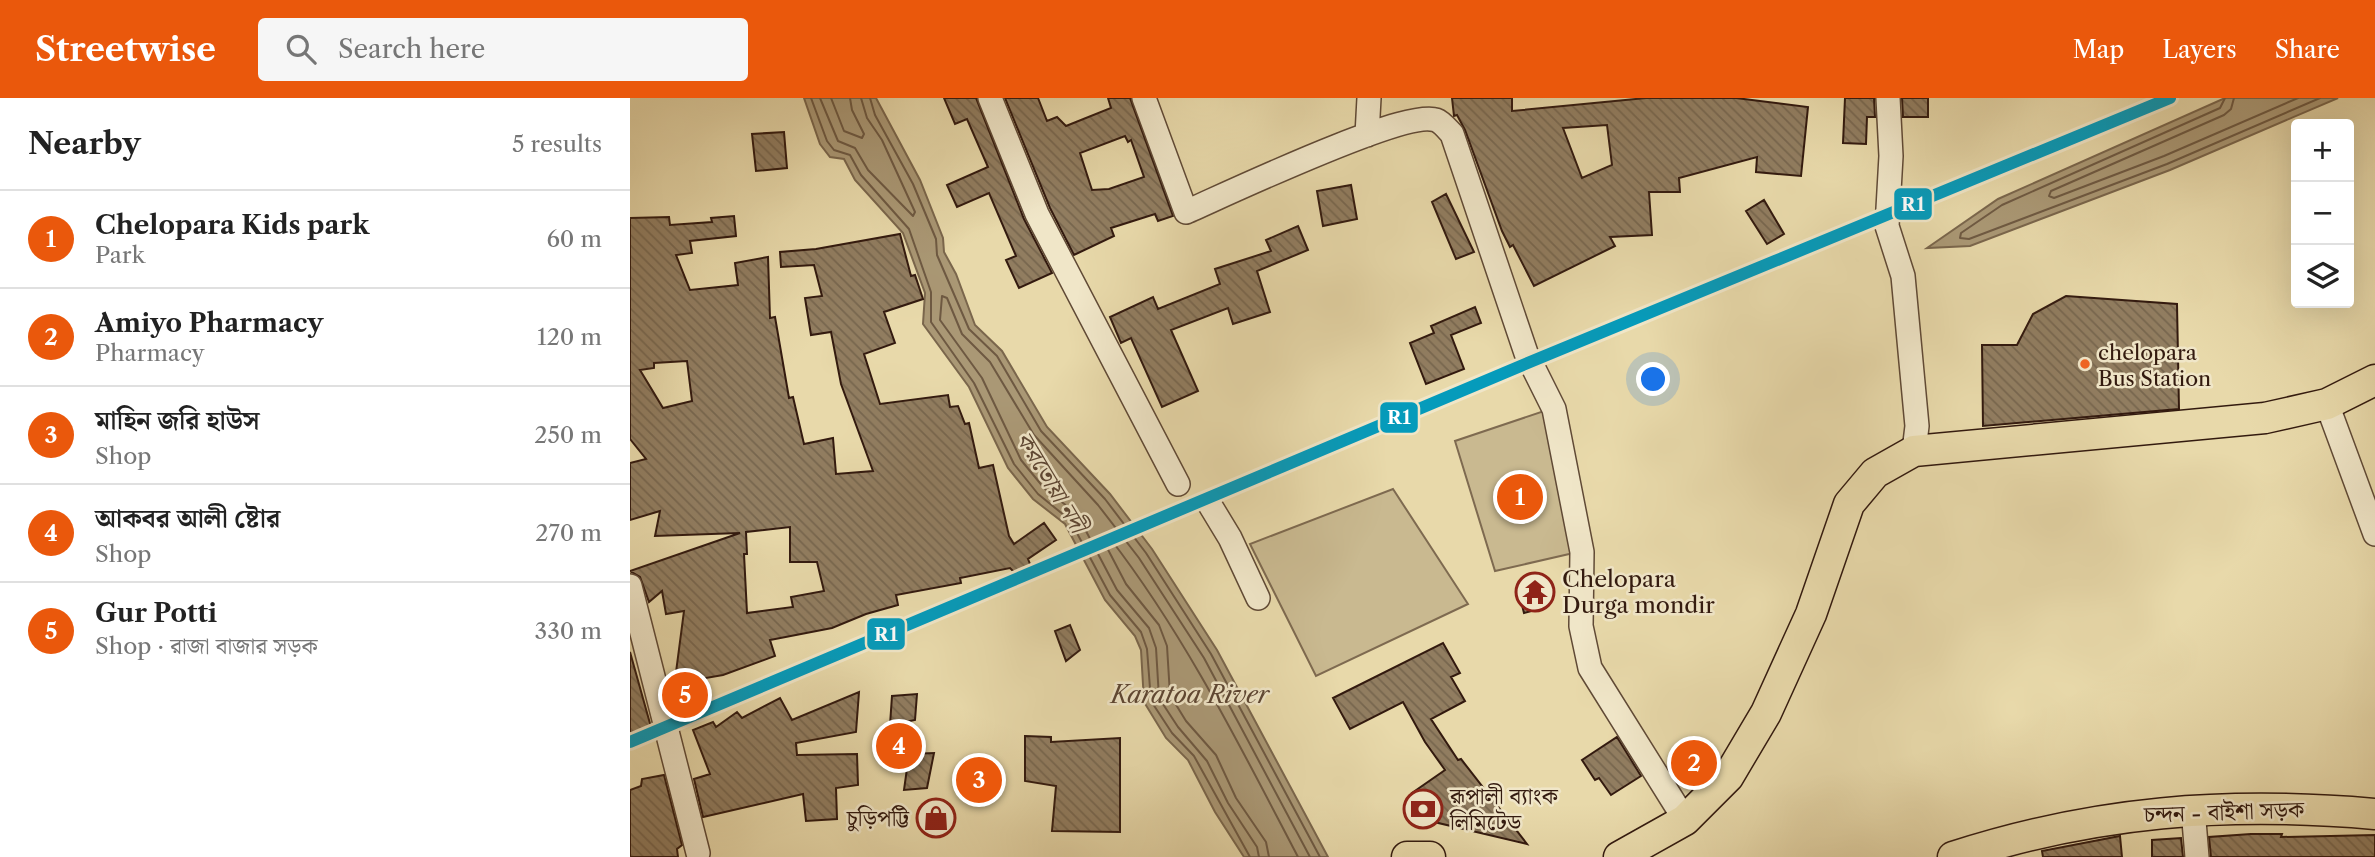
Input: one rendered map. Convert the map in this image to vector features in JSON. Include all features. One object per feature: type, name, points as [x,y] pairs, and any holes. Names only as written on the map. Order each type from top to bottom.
[{"type":"main road","points":[[1619,857],[1685,820],[1728,777],[1766,713],[1811,614],[1849,504],[1875,473],[1914,451],[2265,418],[2327,404],[2375,380]]},
{"type":"main road","name":"চন্দন - বাইশা সড়ক","points":[[1953,857],[2019,836],[2124,816],[2193,809],[2318,809],[2375,814]]},
{"type":"street","points":[[990,98],[1037,214],[1178,484]]},
{"type":"street","points":[[1144,98],[1186,212],[1367,135],[1421,119],[1437,120],[1452,134],[1526,353],[1554,409],[1582,552],[1581,626],[1590,668],[1685,820]]},
{"type":"street","points":[[1367,135],[1369,98]]},
{"type":"street","points":[[1888,98],[1891,156],[1887,226],[1903,276],[1917,426],[1914,451]]},
{"type":"street","points":[[2327,404],[2375,534]]},
{"type":"street","points":[[1210,505],[1230,538],[1258,598]]},
{"type":"street","points":[[630,586],[700,856]]},
{"type":"street","points":[[2193,809],[2197,857]]},
{"type":"shaded area","points":[[1550,409],[1578,552],[1495,571],[1455,441]]},
{"type":"shaded area","points":[[1393,489],[1468,604],[1316,676],[1250,544]]},
{"type":"water","name":"Karatoa River","points":[[804,98],[876,98],[920,180],[943,238],[944,252],[956,274],[975,325],[1002,351],[1047,427],[1110,494],[1152,549],[1217,650],[1328,857],[1244,857],[1215,812],[1188,760],[1166,738],[1144,702],[1141,650],[1135,636],[1105,600],[1065,524],[1033,499],[1008,468],[969,387],[923,324],[925,293],[903,233],[855,180],[844,159],[830,157],[820,144]]},
{"type":"water","points":[[2225,98],[2338,98],[2170,170],[1970,246],[1927,248],[1998,199]]},
{"type":"building","points":[[944,98],[976,98],[1024,219],[1052,273],[1019,288],[1006,260],[1016,256],[989,193],[957,207],[947,185],[988,167],[967,119],[955,124]]},
{"type":"building","points":[[1005,98],[1038,98],[1047,121],[1057,117],[1066,126],[1111,108],[1108,98],[1130,98],[1173,216],[1158,221],[1155,214],[1111,228],[1114,236],[1074,255],[1050,208]],"holes":[[[1125,136],[1128,142],[1131,140],[1144,177],[1109,189],[1092,190],[1080,153]]]},
{"type":"building","points":[[1452,98],[1512,98],[1512,111],[1646,98],[1736,98],[1808,107],[1801,176],[1756,172],[1757,157],[1679,178],[1680,192],[1649,192],[1652,235],[1610,237],[1615,246],[1534,286],[1513,245],[1510,247],[1502,231],[1465,130],[1457,115],[1454,116]],"holes":[[[1607,125],[1612,165],[1582,178],[1563,128]]]},
{"type":"building","points":[[1845,98],[1874,98],[1875,117],[1867,117],[1866,144],[1843,143]]},
{"type":"building","points":[[1902,98],[1928,98],[1928,117],[1903,117]]},
{"type":"building","points":[[784,132],[787,168],[756,171],[752,134]]},
{"type":"building","points":[[1351,185],[1357,219],[1323,226],[1317,191]]},
{"type":"building","points":[[1446,194],[1474,252],[1456,259],[1432,202]]},
{"type":"building","points":[[1764,200],[1784,234],[1767,244],[1746,211]]},
{"type":"building","points":[[734,216],[736,236],[690,241],[692,253],[676,255],[690,290],[738,285],[735,263],[768,257],[770,318],[775,317],[789,398],[793,397],[804,444],[833,438],[836,474],[873,471],[841,384],[831,332],[811,335],[805,298],[822,296],[814,265],[781,267],[780,252],[816,249],[900,234],[911,276],[915,275],[923,299],[884,312],[895,343],[864,354],[880,404],[948,395],[950,407],[958,406],[965,424],[969,423],[979,468],[993,465],[1009,536],[1014,544],[1044,523],[1056,540],[1028,559],[1032,569],[1017,575],[1010,568],[960,578],[961,583],[896,595],[898,605],[832,628],[770,640],[775,656],[723,675],[694,680],[693,712],[678,717],[669,681],[675,680],[684,611],[666,614],[662,591],[649,602],[640,577],[630,571],[740,533],[655,536],[660,511],[630,520],[630,463],[646,459],[630,439],[630,218],[669,217],[670,225],[712,222],[711,218]],"holes":[[[687,361],[692,401],[663,408],[640,370],[654,368],[654,363]],[[790,527],[790,562],[817,562],[824,591],[791,597],[793,607],[747,613],[744,554],[747,554],[746,532]]]},
{"type":"building","points":[[1298,226],[1308,250],[1257,271],[1270,312],[1233,324],[1228,308],[1171,330],[1198,391],[1162,407],[1131,338],[1121,343],[1110,317],[1153,297],[1158,309],[1220,284],[1215,269],[1271,251],[1266,240]]},
{"type":"building","name":"chelopara Bus Station","points":[[2066,296],[2177,304],[2179,409],[1983,426],[1982,345],[2017,345],[2033,314]]},
{"type":"building","points":[[1475,307],[1481,323],[1451,335],[1464,369],[1426,384],[1410,343],[1434,333],[1431,326]]},
{"type":"building","points":[[1538,589],[1543,608],[1524,613],[1519,593]]},
{"type":"building","points":[[1070,625],[1080,650],[1066,661],[1055,631]]},
{"type":"building","points":[[1443,643],[1460,673],[1451,677],[1465,701],[1431,719],[1458,760],[1461,759],[1527,844],[1430,821],[1412,793],[1445,770],[1425,742],[1403,702],[1350,729],[1333,698]]},
{"type":"building","points":[[630,652],[651,727],[630,733]]},
{"type":"building","points":[[859,692],[856,732],[796,743],[797,755],[857,754],[858,785],[836,788],[837,819],[806,821],[803,794],[703,817],[694,779],[710,774],[693,730],[713,722],[716,727],[737,712],[742,718],[780,698],[792,720]]},
{"type":"building","points":[[917,694],[915,720],[890,725],[892,696]]},
{"type":"building","points":[[1025,736],[1051,737],[1051,742],[1120,738],[1120,832],[1052,831],[1056,786],[1025,781]]},
{"type":"building","points":[[1617,737],[1641,776],[1611,795],[1599,778],[1595,780],[1582,760]]},
{"type":"building","points":[[934,753],[927,788],[904,790],[909,754]]},
{"type":"building","points":[[664,775],[682,845],[677,849],[678,857],[630,857],[630,790],[641,786],[642,779]]},
{"type":"building","points":[[2282,834],[2281,837],[2375,835],[2375,857],[2211,857],[2209,837]]},
{"type":"building","points":[[2120,836],[2122,857],[2043,857],[2042,851]]},
{"type":"building","points":[[2181,838],[2183,857],[2152,857],[2152,840]]},
{"type":"transit line","name":"R1","points":[[630,742],[1530,362],[2170,98]]},
{"type":"place","name":"chelopara Bus Station","points":[[2085,364]]},
{"type":"place","name":"Chelopara Kids park","points":[[1520,497]]},
{"type":"place","name":"Chelopara Durga mondir","points":[[1535,592]]},
{"type":"place","name":"Gur Potti","points":[[685,695]]},
{"type":"place","name":"আকবর আলী ষ্টোর","points":[[899,746]]},
{"type":"place","name":"Amiyo Pharmacy","points":[[1694,763]]},
{"type":"place","name":"মাহিন জরি হাউস","points":[[979,780]]},
{"type":"place","name":"রূপালী ব্যাংক লিমিটেড","points":[[1423,809]]},
{"type":"place","name":"চুড়িপট্টি","points":[[936,818]]},
{"type":"water label","name":"করতোয়া নদী","points":[[1051,482]]}]
